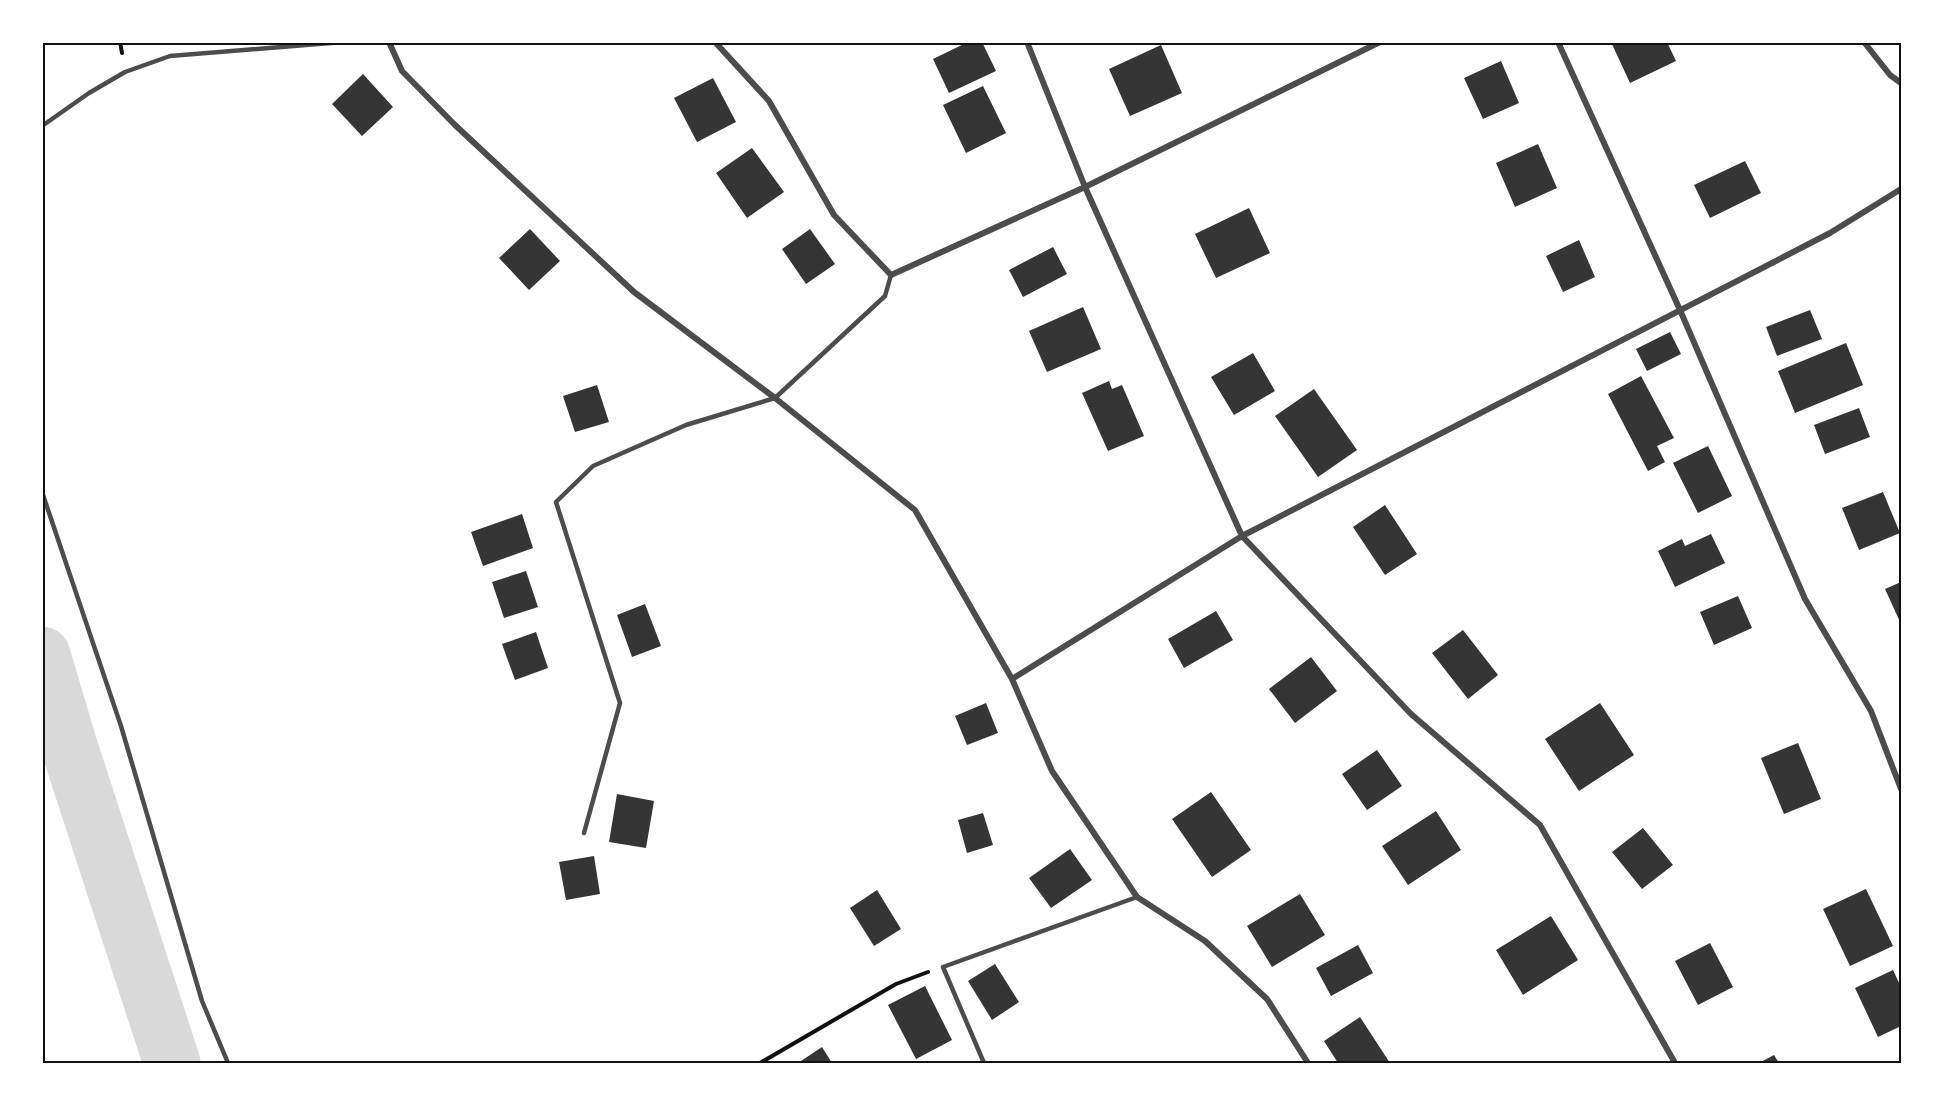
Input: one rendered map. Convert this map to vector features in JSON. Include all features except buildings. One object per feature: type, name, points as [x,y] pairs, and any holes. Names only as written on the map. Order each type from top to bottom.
[{"type":"street","points":[[389,42],[402,71],[454,125],[634,292],[775,398],[915,510],[1012,679],[1052,771],[1137,897],[1205,941],[1267,999],[1308,1063]]},
{"type":"street","points":[[715,42],[769,101],[834,214],[891,275],[1085,187],[1380,42]]},
{"type":"street","points":[[1027,42],[1085,187],[1242,536],[1411,714],[1540,825],[1675,1063]]},
{"type":"street","points":[[1558,42],[1680,310],[1805,599],[1871,711],[1901,789]]},
{"type":"street","points":[[1864,42],[1890,75],[1901,83]]},
{"type":"street","points":[[1012,679],[1242,536],[1830,233],[1901,189]]},
{"type":"lane","points":[[42,126],[89,93],[125,72],[170,56],[343,42]]},
{"type":"lane","points":[[584,833],[620,703],[556,502],[593,466],[686,425],[775,398],[885,296],[891,275]]},
{"type":"lane","points":[[42,492],[121,726],[202,1000],[228,1063]]},
{"type":"lane","points":[[984,1063],[943,967],[1137,897]]},
{"type":"path","points":[[760,1063],[896,984],[943,967]]},
{"type":"waterway","points":[[42,655],[69,746],[172,1063]]}]
